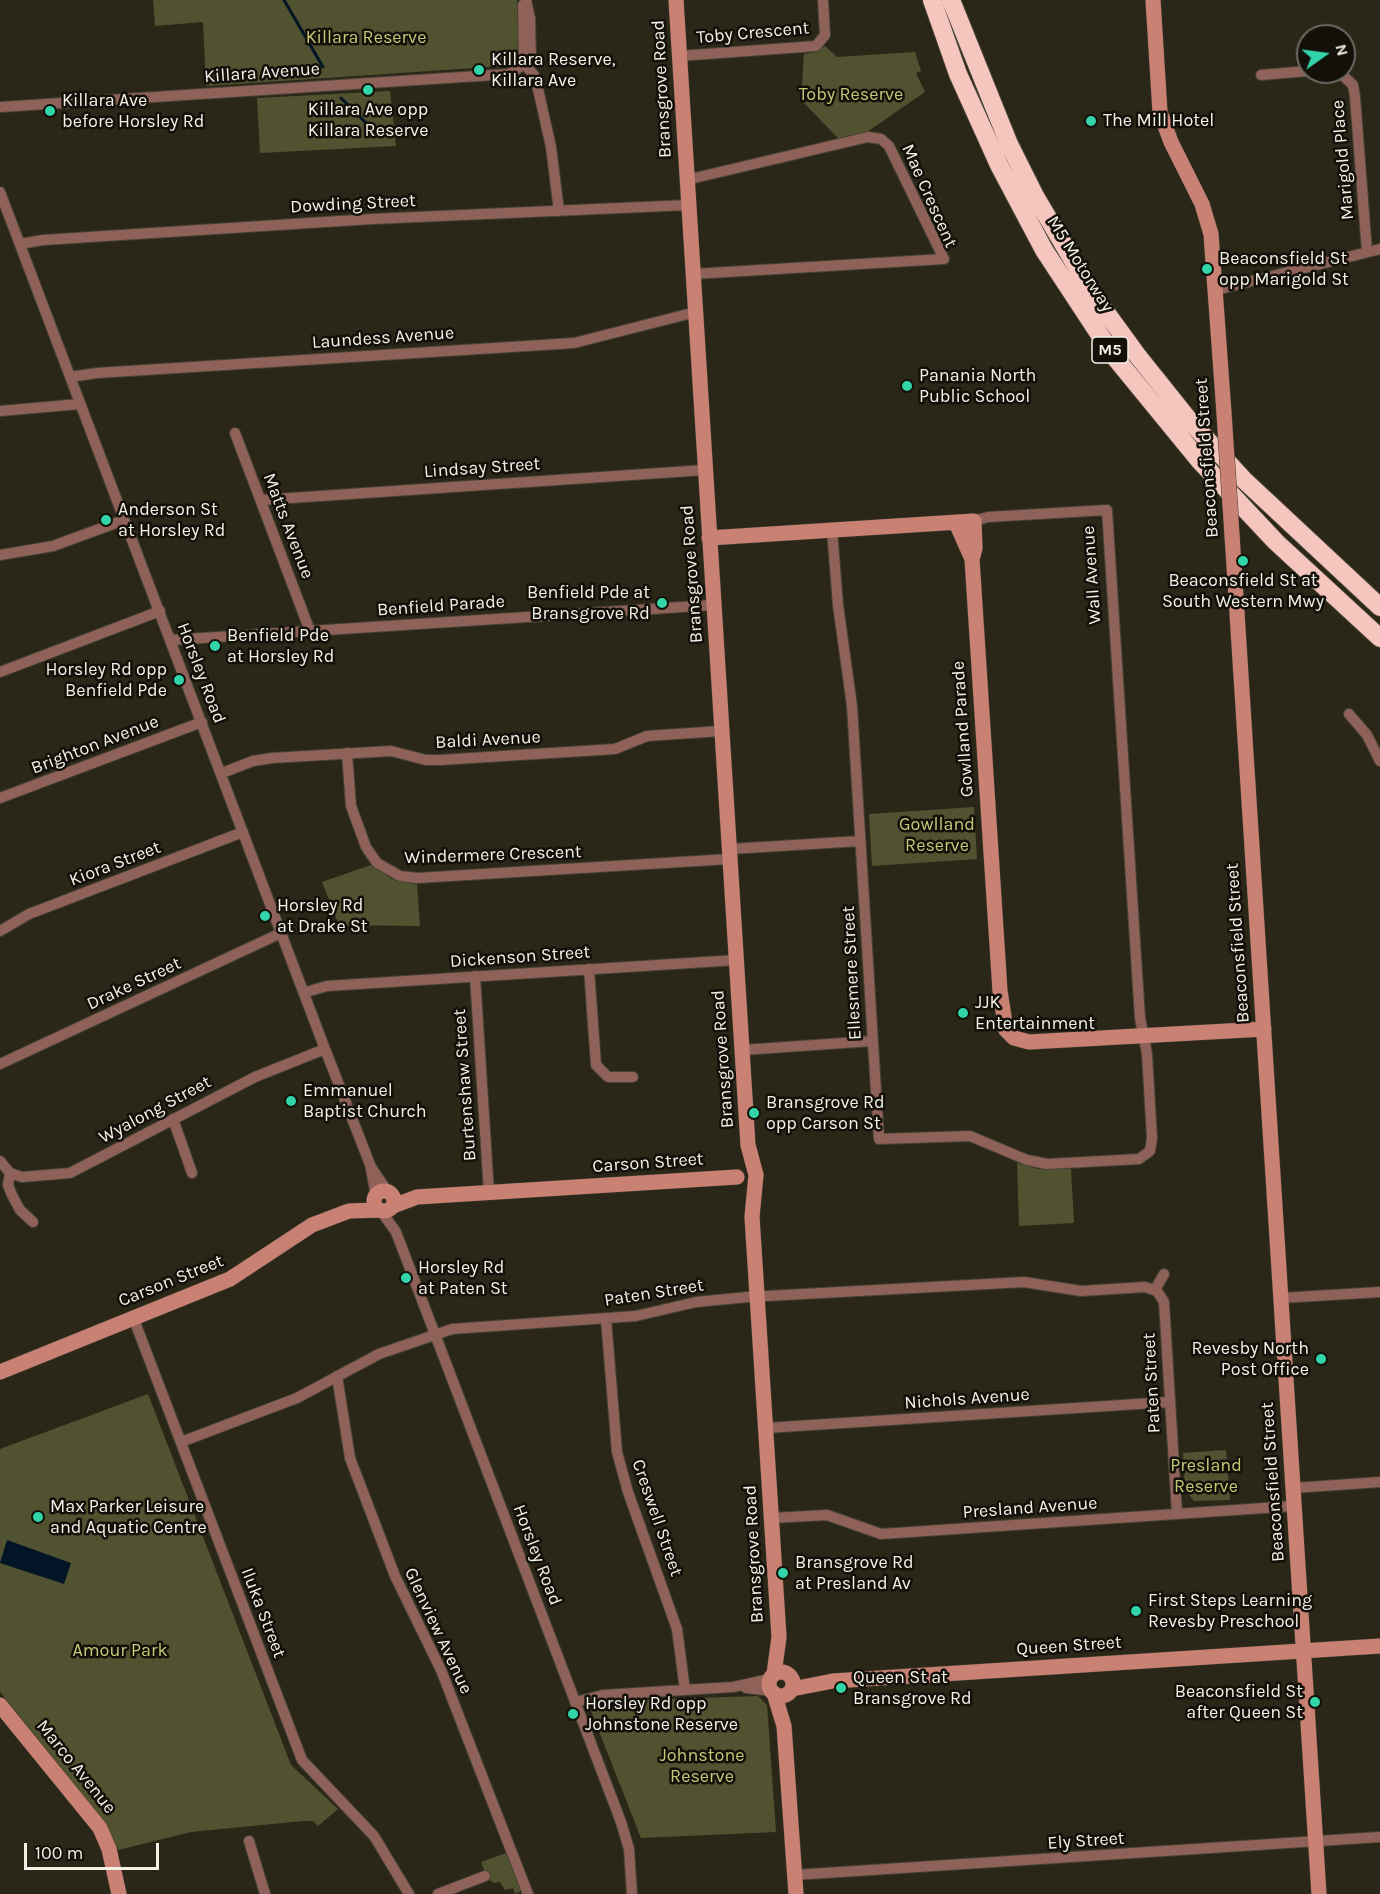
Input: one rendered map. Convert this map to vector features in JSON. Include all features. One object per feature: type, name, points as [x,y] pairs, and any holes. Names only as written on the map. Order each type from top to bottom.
[{"type":"highway","name":"M5 Motorway","points":[[932,0],[958,74],[999,165],[1044,250],[1113,355],[1199,460],[1276,542],[1380,638]]},
{"type":"highway","name":"M5 Motorway","points":[[951,0],[1009,144],[1035,196],[1092,293],[1188,420],[1244,480],[1380,607]]},
{"type":"main road","name":"Bransgrove Road","points":[[676,0],[743,1050],[748,1145],[745,1176],[752,1217],[795,1894]]},
{"type":"main road","name":"Beaconsfield Street","points":[[1153,0],[1160,112],[1171,142],[1197,190],[1207,217],[1216,290],[1318,1894]]},
{"type":"main road","name":"Wall Avenue","points":[[709,538],[974,521]]},
{"type":"main road","name":"Gowlland Parade","points":[[974,521],[975,548],[972,559],[1000,991],[1005,1027],[1014,1038],[1029,1042],[1264,1029]]},
{"type":"main road","name":"Gowlland Parade","points":[[956,523],[972,559]]},
{"type":"main road","name":"Carson Street","points":[[0,1372],[230,1279],[305,1229],[349,1211],[384,1201],[745,1176]]},
{"type":"main road","name":"Queen Street","points":[[781,1684],[1380,1646]]},
{"type":"main road","name":"Marco Avenue","points":[[0,1705],[100,1828],[109,1849],[119,1894]]},
{"type":"street","points":[[525,0],[524,64],[534,75],[538,89],[551,147],[559,211]]},
{"type":"street","name":"Toby Crescent","points":[[680,56],[816,46],[825,35],[823,0]]},
{"type":"street","name":"Killara Avenue","points":[[0,107],[506,74],[516,71],[524,64]]},
{"type":"street","points":[[1261,75],[1296,71]]},
{"type":"street","name":"Marigold Place","points":[[1352,84],[1355,97],[1367,252]]},
{"type":"street","name":"Mae Crescent","points":[[686,180],[868,137],[881,139],[889,146],[944,259],[693,274]]},
{"type":"street","name":"Horsley Road","points":[[0,192],[625,1832],[632,1894]]},
{"type":"street","name":"Dowding Street","points":[[20,244],[42,240],[372,219],[688,206]]},
{"type":"street","points":[[1216,290],[1380,249]]},
{"type":"street","name":"Laundess Avenue","points":[[70,377],[96,373],[574,343],[696,312]]},
{"type":"street","points":[[0,411],[80,404]]},
{"type":"street","name":"Matts Avenue","points":[[235,433],[310,631]]},
{"type":"street","name":"Lindsay Street","points":[[261,500],[705,470]]},
{"type":"street","name":"Wall Avenue","points":[[974,521],[988,517],[1107,510],[1143,1036]]},
{"type":"street","points":[[0,555],[53,546],[124,520]]},
{"type":"street","name":"Ellesmere Street","points":[[832,530],[837,599],[851,694],[879,1139],[970,1136],[1027,1160],[1047,1164],[1132,1160],[1148,1153]]},
{"type":"street","name":"Benfield Parade","points":[[171,640],[713,605]]},
{"type":"street","points":[[0,672],[160,612]]},
{"type":"street","points":[[1350,714],[1367,735],[1380,761]]},
{"type":"street","name":"Brighton Avenue","points":[[0,798],[202,722]]},
{"type":"street","name":"Baldi Avenue","points":[[222,773],[262,759],[391,751],[426,760],[440,760],[615,749],[647,736],[721,731]]},
{"type":"street","name":"Windermere Crescent","points":[[347,753],[351,806],[366,847],[377,863],[400,876],[417,878],[730,854],[860,841]]},
{"type":"street","name":"Kiora Street","points":[[0,931],[29,914],[243,832]]},
{"type":"street","name":"Drake Street","points":[[0,1064],[281,933]]},
{"type":"street","name":"Dickenson Street","points":[[306,992],[327,986],[737,960]]},
{"type":"street","points":[[589,969],[596,1065],[608,1077],[633,1077]]},
{"type":"street","name":"Burtenshaw Street","points":[[475,976],[489,1192]]},
{"type":"street","points":[[1143,1036],[1152,1138],[1148,1153],[1157,1161]]},
{"type":"street","points":[[743,1050],[872,1041]]},
{"type":"street","name":"Wyalong Street","points":[[10,1173],[29,1177],[70,1173],[255,1077],[326,1049]]},
{"type":"street","points":[[173,1119],[192,1173]]},
{"type":"street","points":[[0,1161],[10,1173],[8,1185],[20,1210],[33,1222]]},
{"type":"street","points":[[1155,1290],[1164,1274]]},
{"type":"street","name":"Paten Street","points":[[181,1442],[291,1401],[379,1354],[435,1333],[470,1327],[646,1315],[705,1301],[757,1297],[1024,1282],[1081,1291],[1144,1287],[1155,1290],[1164,1302],[1177,1514]]},
{"type":"street","points":[[1281,1298],[1380,1292]]},
{"type":"street","name":"Iluka Street","points":[[133,1317],[302,1760],[374,1836],[409,1894]]},
{"type":"street","name":"Creswell Street","points":[[606,1319],[617,1452],[628,1492],[677,1629],[685,1690]]},
{"type":"street","name":"Glenview Avenue","points":[[337,1376],[350,1458],[395,1576],[441,1670],[528,1894]]},
{"type":"street","name":"Nichols Avenue","points":[[766,1428],[1169,1402]]},
{"type":"street","points":[[1293,1488],[1380,1482]]},
{"type":"street","name":"Presland Avenue","points":[[772,1518],[827,1515],[881,1534],[1294,1506]]},
{"type":"street","name":"Queen Street","points":[[575,1702],[597,1696],[781,1684]]},
{"type":"street","name":"Ely Street","points":[[794,1875],[1380,1837]]},
{"type":"street","points":[[249,1841],[265,1894]]},
{"type":"street","points":[[438,1894],[485,1876]]},
{"type":"green space","name":"Killara Reserve","points":[[153,0],[517,0],[519,49],[516,58],[505,66],[206,86],[203,22],[155,26]]},
{"type":"green space","name":"Toby Reserve","points":[[825,46],[837,57],[915,52],[921,71],[916,73],[925,92],[867,132],[839,139],[801,100],[804,54],[816,52]]},
{"type":"green space","points":[[390,91],[396,146],[260,153],[257,98]]},
{"type":"green space","name":"Gowlland Reserve","points":[[974,807],[977,859],[872,866],[869,814]]},
{"type":"green space","points":[[371,865],[392,879],[417,884],[420,926],[339,925],[322,882]]},
{"type":"green space","points":[[1017,1163],[1038,1169],[1071,1169],[1074,1223],[1019,1226]]},
{"type":"green space","name":"Amour Park","points":[[148,1394],[291,1765],[338,1809],[318,1826],[313,1821],[303,1821],[191,1832],[118,1850],[67,1775],[0,1692],[0,1449]]},
{"type":"green space","name":"Presland Reserve","points":[[1226,1450],[1230,1500],[1194,1501],[1185,1490],[1183,1453]]},
{"type":"green space","name":"Johnstone Reserve","points":[[758,1696],[767,1705],[776,1832],[641,1838],[591,1711],[595,1705],[605,1701]]},
{"type":"green space","points":[[506,1853],[521,1891],[515,1894],[513,1888],[505,1890],[500,1882],[494,1883],[488,1879],[481,1862]]},
{"type":"water","points":[[7,1540],[71,1563],[64,1584],[0,1563]]},
{"type":"waterway","points":[[284,0],[323,67]]},
{"type":"waterway","points":[[341,98],[371,128]]},
{"type":"place","name":"Killara Reserve, Killara Ave","points":[[479,70]]},
{"type":"place","name":"Killara Ave opp Killara Reserve","points":[[368,90]]},
{"type":"place","name":"Killara Ave before Horsley Rd","points":[[50,111]]},
{"type":"place","name":"The Mill Hotel","points":[[1091,121]]},
{"type":"place","name":"Beaconsfield St opp Marigold St","points":[[1207,269]]},
{"type":"place","name":"Panania North Public School","points":[[907,386]]},
{"type":"place","name":"Anderson St at Horsley Rd","points":[[106,520]]},
{"type":"place","name":"Beaconsfield St at South Western Mwy","points":[[1243,561]]},
{"type":"place","name":"Benfield Pde at Bransgrove Rd","points":[[662,603]]},
{"type":"place","name":"Benfield Pde at Horsley Rd","points":[[215,646]]},
{"type":"place","name":"Horsley Rd opp Benfield Pde","points":[[179,680]]},
{"type":"place","name":"Horsley Rd at Drake St","points":[[265,916]]},
{"type":"place","name":"JJK Entertainment","points":[[963,1013]]},
{"type":"place","name":"Emmanuel Baptist Church","points":[[291,1101]]},
{"type":"place","name":"Bransgrove Rd opp Carson St","points":[[754,1113]]},
{"type":"place","name":"Horsley Rd at Paten St","points":[[406,1278]]},
{"type":"place","name":"Revesby North Post Office","points":[[1321,1359]]},
{"type":"place","name":"Max Parker Leisure and Aquatic Centre","points":[[38,1517]]},
{"type":"place","name":"Bransgrove Rd at Presland Av","points":[[783,1573]]},
{"type":"place","name":"First Steps Learning Revesby Preschool","points":[[1136,1611]]},
{"type":"place","name":"Queen St at Bransgrove Rd","points":[[841,1688]]},
{"type":"place","name":"Beaconsfield St after Queen St","points":[[1315,1702]]},
{"type":"place","name":"Horsley Rd opp Johnstone Reserve","points":[[573,1714]]}]
